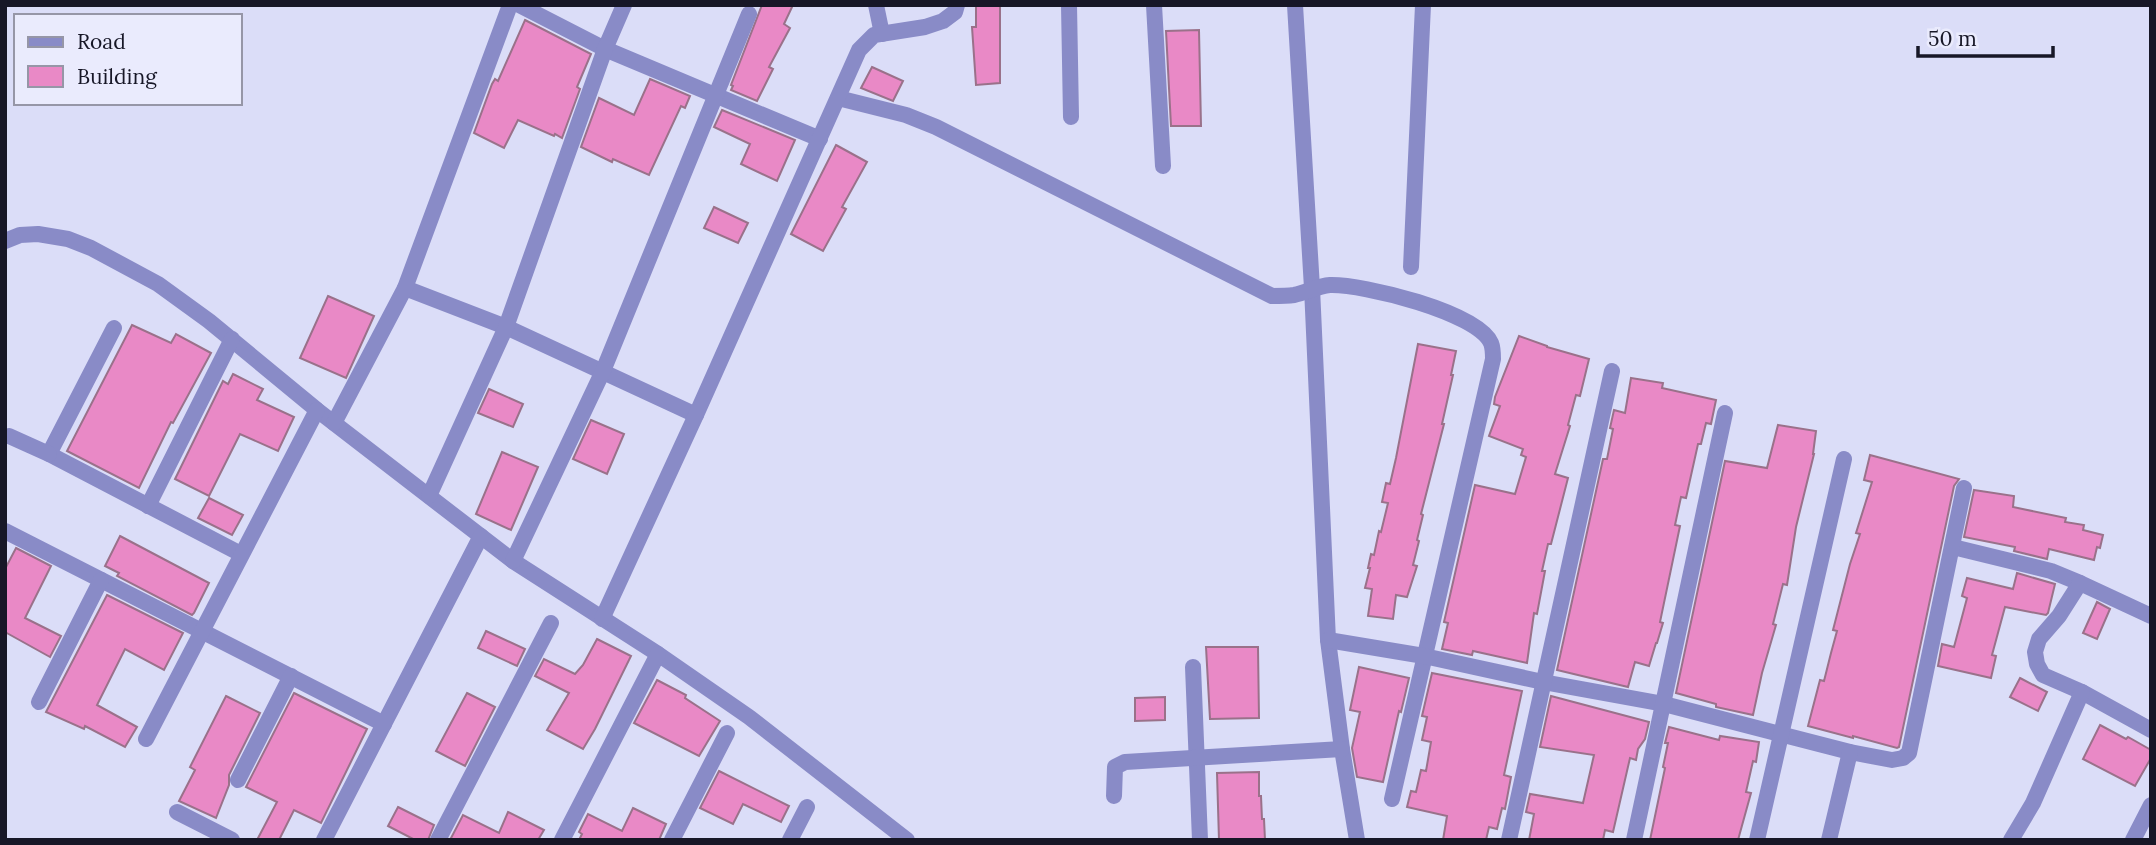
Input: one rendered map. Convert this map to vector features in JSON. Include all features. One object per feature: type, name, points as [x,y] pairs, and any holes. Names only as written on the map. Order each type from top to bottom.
[{"type":"street","points":[[334,423],[405,288],[510,5]]},
{"type":"street","points":[[520,5],[605,50],[820,139]]},
{"type":"street","points":[[429,496],[506,327],[605,50],[624,5]]},
{"type":"street","points":[[876,5],[882,34]]},
{"type":"street","points":[[602,619],[859,50],[874,35],[943,22],[955,12],[957,5]]},
{"type":"street","points":[[1069,5],[1071,117]]},
{"type":"street","points":[[1154,5],[1163,166]]},
{"type":"street","points":[[1295,5],[1312,288],[1328,640],[1357,840]]},
{"type":"street","points":[[1411,267],[1423,5]]},
{"type":"street","points":[[513,561],[603,371],[750,14]]},
{"type":"street","points":[[838,98],[906,115],[936,127],[1272,296],[1296,295],[1312,288],[1330,285],[1361,288],[1443,310],[1483,332],[1492,344],[1493,359],[1392,799]]},
{"type":"street","points":[[5,241],[20,235],[38,234],[68,239],[92,248],[158,284],[232,339],[317,410],[513,561],[658,654],[749,717],[907,840]]},
{"type":"street","points":[[405,288],[506,327],[696,415]]},
{"type":"street","points":[[50,454],[114,328]]},
{"type":"street","points":[[148,506],[232,339]]},
{"type":"street","points":[[1509,840],[1612,371]]},
{"type":"street","points":[[146,739],[317,410]]},
{"type":"street","points":[[1634,840],[1725,412]]},
{"type":"street","points":[[9,436],[50,454],[241,554]]},
{"type":"street","points":[[1757,840],[1844,459]]},
{"type":"street","points":[[1328,640],[1424,656],[1664,704],[1850,751],[1892,760],[1903,758],[1909,753],[1964,488]]},
{"type":"street","points":[[7,535],[384,724]]},
{"type":"street","points":[[324,840],[481,536]]},
{"type":"street","points":[[1953,547],[2051,571],[2151,616]]},
{"type":"street","points":[[39,702],[101,580]]},
{"type":"street","points":[[2080,583],[2039,639],[2035,652],[2037,664],[2043,675],[2082,692],[2151,730]]},
{"type":"street","points":[[438,840],[551,623]]},
{"type":"street","points":[[562,840],[658,654]]},
{"type":"street","points":[[1193,667],[1199,840]]},
{"type":"street","points":[[238,780],[291,676]]},
{"type":"street","points":[[2011,840],[2033,803],[2082,692]]},
{"type":"street","points":[[672,840],[727,733]]},
{"type":"street","points":[[1114,796],[1115,767],[1119,763],[1342,749]]},
{"type":"street","points":[[1829,840],[1850,751]]},
{"type":"street","points":[[2133,840],[2151,805]]},
{"type":"street","points":[[790,840],[807,807]]},
{"type":"street","points":[[177,812],[210,835],[232,840]]},
{"type":"building","points":[[762,5],[793,5],[784,24],[790,28],[769,67],[773,69],[757,101],[731,90],[731,85]]},
{"type":"building","points":[[976,5],[1000,5],[1000,83],[976,85],[972,27],[976,27]]},
{"type":"building","points":[[525,20],[591,54],[577,87],[580,89],[562,138],[518,120],[504,148],[474,133],[492,84],[495,79],[498,81]]},
{"type":"building","points":[[1199,30],[1201,126],[1171,126],[1166,31]]},
{"type":"building","points":[[872,67],[903,81],[893,101],[861,88]]},
{"type":"building","points":[[650,79],[690,96],[685,108],[681,106],[649,175],[581,147],[599,98],[634,115]]},
{"type":"building","points":[[722,110],[795,140],[777,181],[741,164],[750,144],[714,127]]},
{"type":"building","points":[[836,145],[867,162],[842,207],[846,209],[823,251],[791,234]]},
{"type":"building","points":[[714,207],[748,223],[738,243],[704,228]]},
{"type":"building","points":[[328,296],[374,316],[346,378],[300,358]]},
{"type":"building","points":[[132,325],[171,343],[176,334],[211,353],[173,423],[171,422],[139,488],[67,451]]},
{"type":"building","points":[[1519,336],[1589,359],[1580,396],[1576,395],[1568,425],[1570,426],[1555,474],[1568,478],[1542,571],[1545,571],[1537,614],[1534,613],[1527,663],[1473,651],[1472,655],[1442,649],[1448,623],[1444,622],[1475,485],[1515,494],[1526,457],[1521,455],[1523,449],[1489,436],[1500,406],[1494,404],[1495,397]]},
{"type":"building","points":[[1418,344],[1456,351],[1444,424],[1421,514],[1419,541],[1413,565],[1417,566],[1407,597],[1396,595],[1393,619],[1368,616],[1372,589],[1365,588],[1368,568],[1388,503],[1382,502],[1386,483],[1390,484],[1396,458]]},
{"type":"building","points":[[233,374],[263,389],[257,400],[294,417],[278,451],[240,434],[209,496],[175,479],[223,381],[228,384]]},
{"type":"building","points":[[1631,378],[1663,383],[1662,388],[1716,400],[1711,424],[1706,423],[1701,444],[1698,444],[1686,498],[1681,497],[1675,525],[1680,526],[1657,643],[1649,666],[1635,662],[1628,687],[1557,670],[1603,459],[1607,459],[1614,410],[1625,413]]},
{"type":"building","points":[[489,389],[523,404],[513,427],[478,413]]},
{"type":"building","points":[[591,420],[624,434],[607,474],[573,459]]},
{"type":"building","points":[[1778,425],[1816,431],[1814,454],[1796,527],[1787,585],[1783,584],[1773,624],[1776,625],[1753,715],[1716,707],[1716,704],[1676,693],[1725,461],[1767,468]]},
{"type":"building","points":[[502,452],[538,467],[511,530],[476,514]]},
{"type":"building","points":[[1870,455],[1959,479],[1954,486],[1897,748],[1808,726],[1820,680],[1824,681],[1837,631],[1833,630],[1860,534],[1856,533],[1872,482],[1864,480]]},
{"type":"building","points":[[1974,490],[2014,496],[2013,507],[2066,518],[2065,522],[2084,525],[2083,530],[2103,535],[2094,560],[2049,549],[2047,559],[2014,551],[2015,547],[1964,537]]},
{"type":"building","points":[[209,498],[243,515],[232,535],[198,518]]},
{"type":"building","points":[[120,536],[209,583],[192,615],[117,576],[119,573],[105,566]]},
{"type":"building","points":[[16,548],[51,566],[25,618],[61,636],[50,657],[5,632],[5,569]]},
{"type":"building","points":[[2017,573],[2055,584],[2048,613],[2046,615],[2005,607],[1992,655],[1996,656],[1991,678],[1938,666],[1942,644],[1954,647],[1967,598],[1962,596],[1967,578],[2013,589]]},
{"type":"building","points":[[107,595],[183,633],[164,670],[125,649],[97,705],[137,727],[125,747],[85,726],[84,729],[46,712]]},
{"type":"building","points":[[2097,602],[2110,609],[2097,639],[2083,633]]},
{"type":"building","points":[[486,631],[525,649],[517,666],[478,648]]},
{"type":"building","points":[[597,639],[631,656],[583,749],[547,730],[569,693],[535,676],[544,659],[575,674]]},
{"type":"building","points":[[1206,647],[1258,647],[1259,718],[1210,719]]},
{"type":"building","points":[[1359,667],[1409,678],[1383,782],[1357,777],[1352,748],[1360,712],[1350,710]]},
{"type":"building","points":[[1432,673],[1522,691],[1504,775],[1511,777],[1505,809],[1502,808],[1497,829],[1489,827],[1486,840],[1443,840],[1447,816],[1407,807],[1411,791],[1416,792],[1421,770],[1426,771],[1431,742],[1422,740],[1427,717],[1422,716]]},
{"type":"building","points":[[2020,678],[2047,692],[2038,711],[2010,697]]},
{"type":"building","points":[[657,680],[686,695],[685,698],[720,721],[699,756],[634,723]]},
{"type":"building","points":[[294,693],[367,729],[321,823],[294,810],[279,840],[257,840],[277,802],[246,787]]},
{"type":"building","points":[[467,693],[495,707],[465,766],[436,751]]},
{"type":"building","points":[[226,696],[260,713],[229,775],[229,785],[216,818],[179,801],[195,770],[190,767]]},
{"type":"building","points":[[1551,696],[1649,722],[1636,760],[1630,758],[1613,832],[1605,830],[1603,840],[1529,840],[1534,814],[1526,812],[1530,794],[1583,803],[1594,755],[1540,747]]},
{"type":"building","points":[[1165,697],[1165,720],[1135,721],[1135,698]]},
{"type":"building","points":[[2100,725],[2151,750],[2151,758],[2135,786],[2083,759]]},
{"type":"building","points":[[1669,727],[1719,740],[1720,736],[1759,742],[1756,762],[1753,761],[1746,792],[1751,793],[1738,840],[1650,840],[1665,768],[1663,767],[1668,743],[1665,743]]},
{"type":"building","points":[[719,771],[789,806],[781,822],[743,804],[733,824],[700,808]]},
{"type":"building","points":[[1259,772],[1259,796],[1265,840],[1219,840],[1217,773]]},
{"type":"building","points":[[398,807],[434,825],[428,840],[415,840],[388,826]]},
{"type":"building","points":[[633,808],[666,824],[659,840],[579,840],[582,834],[579,832],[588,814],[622,831]]},
{"type":"building","points":[[508,812],[544,830],[538,840],[450,840],[463,815],[499,833]]}]
